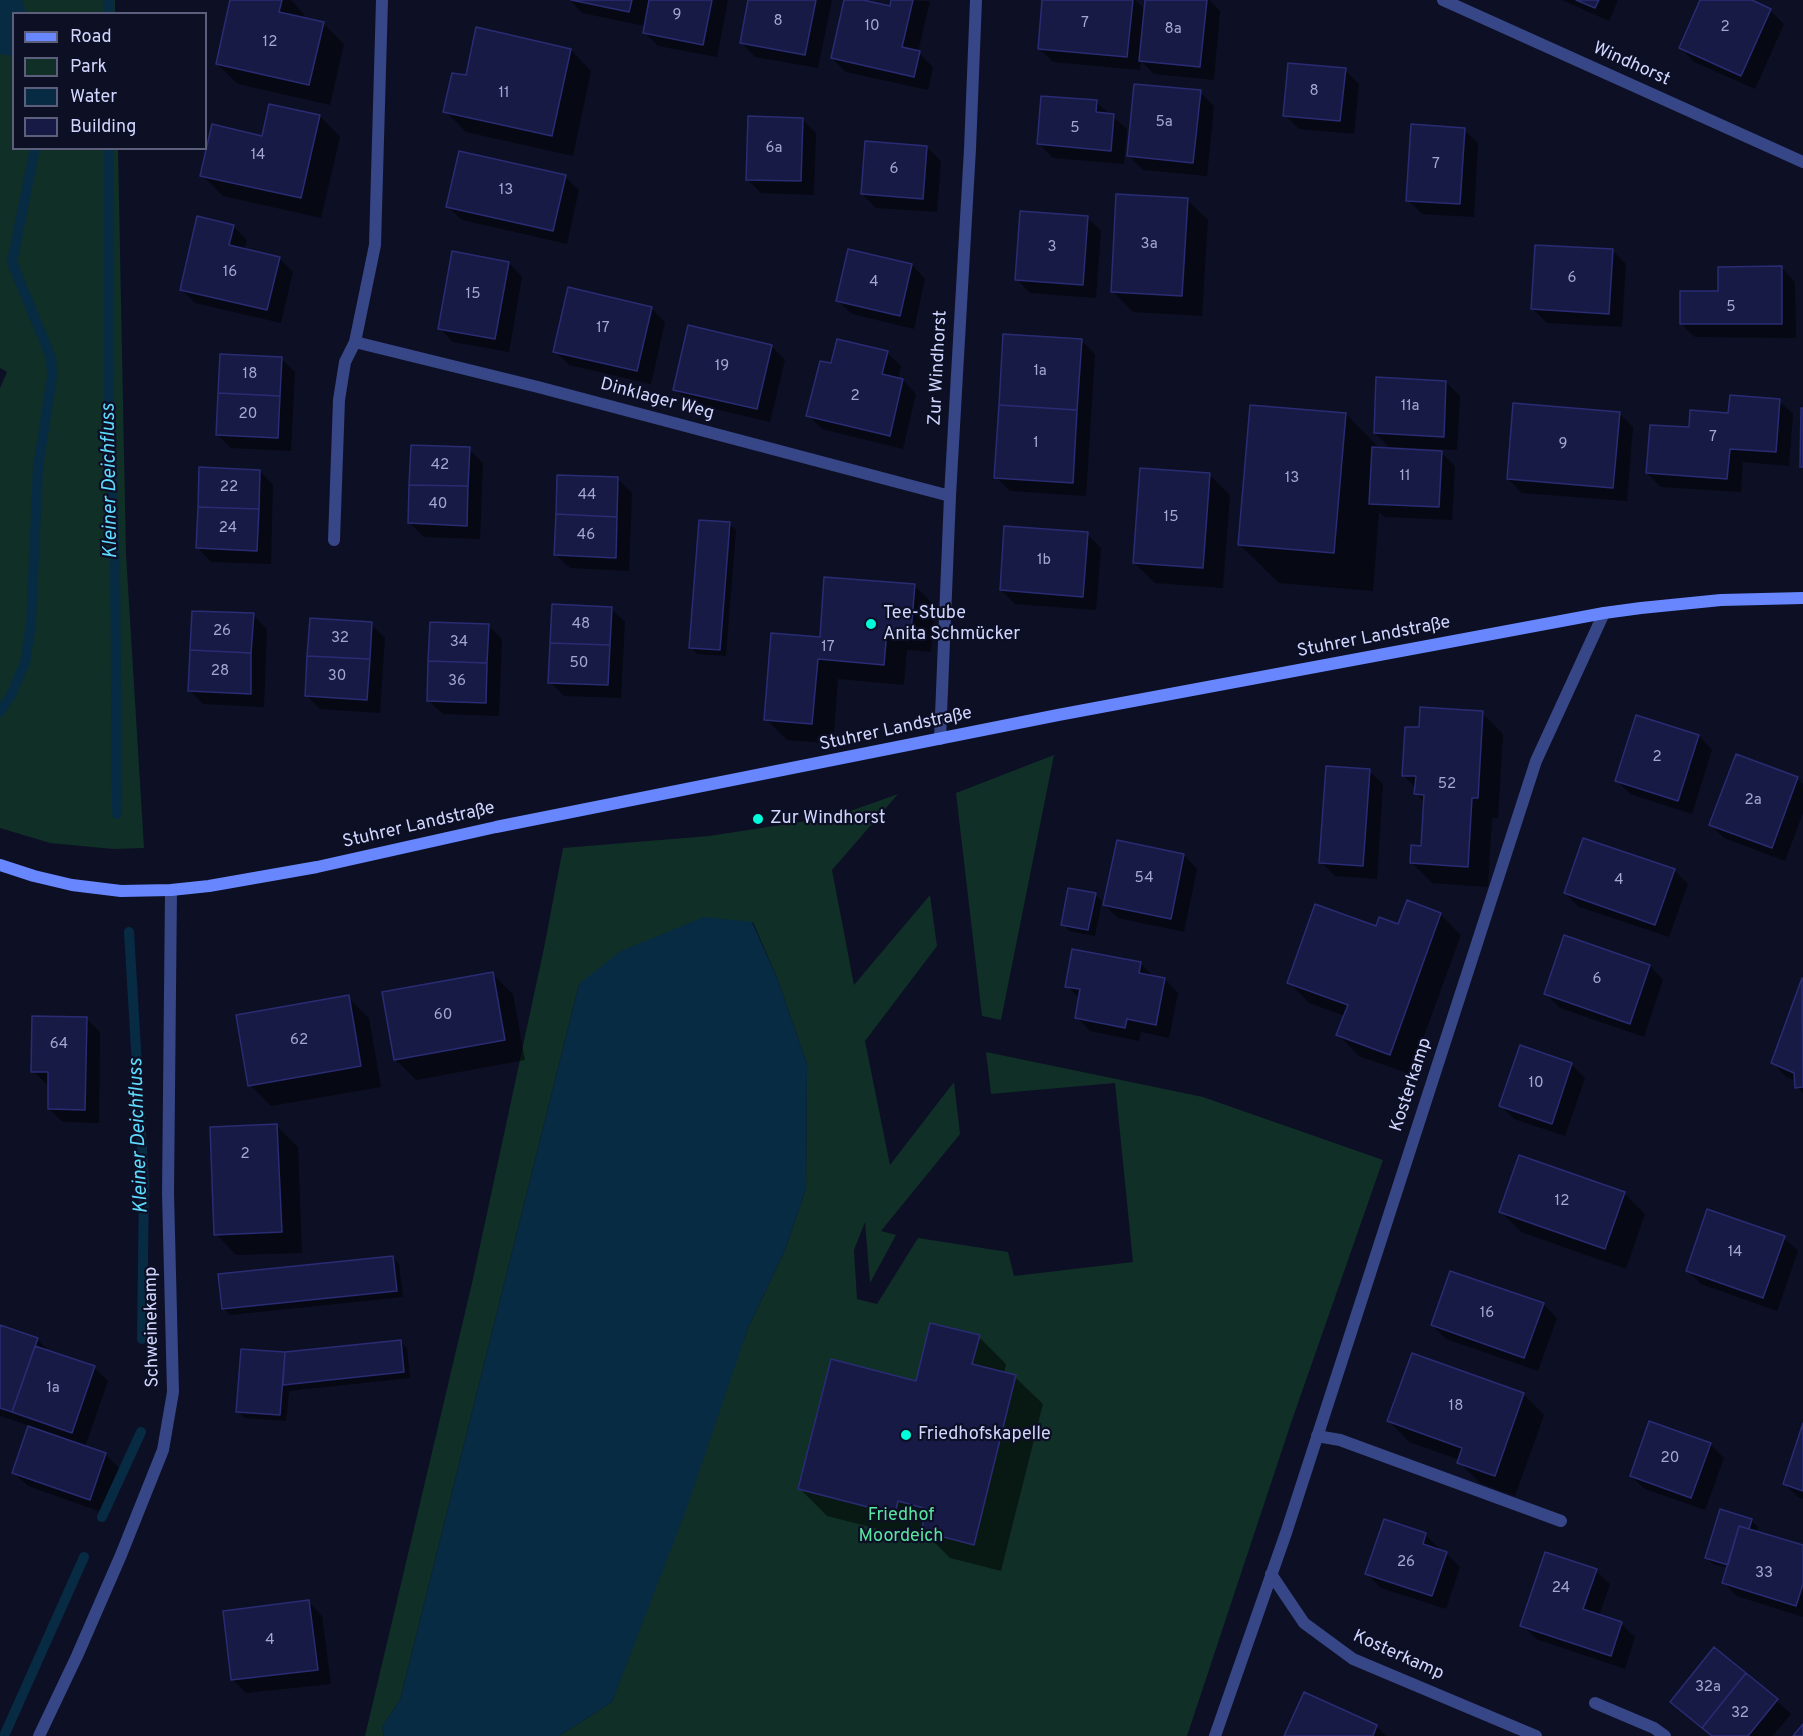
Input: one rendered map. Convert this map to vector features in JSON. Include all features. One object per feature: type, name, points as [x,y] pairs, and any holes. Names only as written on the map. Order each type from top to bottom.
[{"type":"main road","name":"Stuhrer Landstraße","points":[[0,865],[72,885],[121,891],[171,890],[209,886],[318,867],[496,827],[1058,715],[1605,613],[1721,600],[1803,598]]},
{"type":"street","points":[[334,540],[339,400],[345,362],[355,342],[375,245],[382,0]]},
{"type":"street","name":"Zur Windhorst","points":[[940,739],[950,496],[976,0]]},
{"type":"street","name":"Windhorst","points":[[1452,2],[1803,162]]},
{"type":"street","name":"Dinklager Weg","points":[[355,342],[538,387],[950,496]]},
{"type":"street","name":"Kosterkamp","points":[[1215,1736],[1317,1436],[1536,761],[1605,613]]},
{"type":"street","name":"Schweinekamp","points":[[39,1736],[121,1555],[163,1450],[173,1392],[168,1193],[171,890]]},
{"type":"street","points":[[1317,1436],[1340,1440],[1561,1521]]},
{"type":"street","name":"Kosterkamp","points":[[1271,1574],[1304,1623],[1353,1659],[1536,1736]]},
{"type":"street","points":[[1595,1703],[1654,1728],[1665,1736]]},
{"type":"green space","points":[[0,0],[115,0],[115,12],[12,12],[12,150],[118,150],[126,554],[144,848],[113,849],[50,843],[0,828],[0,388],[7,372],[0,368]]},
{"type":"green space","points":[[1054,755],[1001,1020],[982,1016],[956,793]]},
{"type":"green space","name":"Friedhof Moordeich","points":[[898,794],[832,870],[854,985],[930,895],[937,946],[865,1041],[890,1165],[954,1082],[960,1134],[881,1231],[896,1235],[870,1283],[865,1222],[854,1250],[857,1299],[877,1304],[918,1238],[1008,1252],[1014,1276],[1133,1262],[1115,1083],[991,1094],[986,1052],[1203,1097],[1383,1160],[1291,1423],[1187,1736],[559,1736],[612,1702],[748,1328],[785,1250],[806,1189],[807,1064],[777,978],[753,922],[579,984],[400,1700],[382,1727],[384,1736],[365,1736],[472,1283],[544,948],[563,848],[709,836],[813,820],[814,824]]},
{"type":"water","points":[[0,0],[22,0],[26,12],[12,12],[12,56],[0,54]]},
{"type":"water","points":[[704,917],[752,922],[777,978],[807,1064],[806,1189],[785,1250],[748,1328],[685,1513],[612,1702],[559,1736],[384,1736],[382,1727],[400,1700],[579,984],[621,951]]},
{"type":"building","points":[[230,0],[282,0],[279,12],[324,22],[309,85],[216,64]]},
{"type":"building","points":[[571,0],[632,0],[629,12]]},
{"type":"building","points":[[649,0],[712,0],[703,45],[643,33]]},
{"type":"building","points":[[748,0],[816,0],[805,55],[740,43]]},
{"type":"building","points":[[844,0],[863,0],[890,6],[891,0],[913,0],[902,47],[920,51],[914,77],[831,58]]},
{"type":"building","points":[[1042,0],[1133,0],[1127,57],[1038,49]]},
{"type":"building","points":[[1145,0],[1207,0],[1200,67],[1139,61]]},
{"type":"building","points":[[1576,0],[1599,0],[1595,8]]},
{"type":"building","points":[[1700,0],[1752,0],[1771,9],[1741,76],[1679,48]]},
{"type":"building","points":[[476,27],[571,49],[552,136],[443,112],[452,73],[466,75]]},
{"type":"building","points":[[1288,63],[1346,68],[1340,121],[1283,116]]},
{"type":"building","points":[[1134,84],[1201,90],[1193,163],[1127,156]]},
{"type":"building","points":[[1041,96],[1097,100],[1096,112],[1114,114],[1111,151],[1037,144]]},
{"type":"building","points":[[269,104],[320,115],[301,198],[200,176],[212,124],[262,136]]},
{"type":"building","points":[[748,116],[803,118],[801,181],[746,180]]},
{"type":"building","points":[[1411,124],[1465,128],[1460,204],[1406,201]]},
{"type":"building","points":[[865,141],[927,146],[923,199],[861,194]]},
{"type":"building","points":[[459,151],[566,175],[553,231],[446,207]]},
{"type":"building","points":[[1116,194],[1188,198],[1182,296],[1111,292]]},
{"type":"building","points":[[1020,211],[1088,216],[1083,285],[1015,280]]},
{"type":"building","points":[[197,216],[234,225],[229,245],[280,257],[267,310],[180,290]]},
{"type":"building","points":[[1535,245],[1613,249],[1609,314],[1531,309]]},
{"type":"building","points":[[848,249],[912,264],[900,316],[836,301]]},
{"type":"building","points":[[452,251],[509,262],[495,339],[438,329]]},
{"type":"building","points":[[1782,266],[1782,324],[1680,324],[1680,291],[1718,291],[1718,267]]},
{"type":"building","points":[[568,287],[652,307],[637,371],[553,352]]},
{"type":"building","points":[[688,325],[772,345],[757,409],[673,390]]},
{"type":"building","points":[[1003,334],[1082,339],[1077,410],[999,405]]},
{"type":"building","points":[[837,339],[888,351],[882,374],[903,379],[890,436],[806,416],[820,361],[831,363]]},
{"type":"building","points":[[220,354],[282,357],[280,396],[218,393]]},
{"type":"building","points":[[1376,377],[1446,381],[1444,437],[1374,433]]},
{"type":"building","points":[[218,393],[280,396],[278,438],[216,435]]},
{"type":"building","points":[[1730,395],[1780,399],[1776,452],[1730,449],[1727,479],[1646,473],[1650,425],[1689,427],[1690,410],[1728,413]]},
{"type":"building","points":[[1513,403],[1620,412],[1613,488],[1507,479]]},
{"type":"building","points":[[999,405],[1077,410],[1073,483],[994,478]]},
{"type":"building","points":[[1250,405],[1346,413],[1334,553],[1238,545]]},
{"type":"building","points":[[1801,408],[1803,408],[1803,467],[1800,467]]},
{"type":"building","points":[[411,445],[470,447],[468,486],[409,485]]},
{"type":"building","points":[[1372,447],[1442,451],[1439,507],[1369,504]]},
{"type":"building","points":[[199,467],[260,470],[259,509],[198,507]]},
{"type":"building","points":[[1140,468],[1210,473],[1203,568],[1133,563]]},
{"type":"building","points":[[557,475],[618,477],[617,517],[556,514]]},
{"type":"building","points":[[409,485],[468,486],[467,526],[408,523]]},
{"type":"building","points":[[198,507],[259,509],[257,551],[196,548]]},
{"type":"building","points":[[556,514],[617,517],[616,558],[554,555]]},
{"type":"building","points":[[699,520],[730,522],[720,650],[689,648]]},
{"type":"building","points":[[1004,526],[1088,532],[1083,597],[1000,590]]},
{"type":"building","points":[[824,577],[915,584],[911,632],[887,630],[884,665],[818,659],[812,724],[764,720],[771,633],[820,637]]},
{"type":"building","points":[[552,604],[612,607],[610,645],[550,643]]},
{"type":"building","points":[[192,611],[254,613],[251,653],[190,650]]},
{"type":"building","points":[[310,618],[372,622],[370,659],[307,656]]},
{"type":"building","points":[[430,622],[489,624],[487,663],[428,661]]},
{"type":"building","points":[[550,643],[610,645],[608,685],[548,683]]},
{"type":"building","points":[[190,650],[251,653],[251,694],[188,691]]},
{"type":"building","points":[[307,656],[370,659],[367,700],[305,696]]},
{"type":"building","points":[[428,661],[487,663],[486,703],[427,701]]},
{"type":"building","points":[[1420,707],[1483,711],[1478,798],[1472,798],[1468,867],[1410,863],[1411,845],[1421,846],[1424,795],[1414,794],[1416,776],[1402,776],[1405,727],[1419,727]]},
{"type":"building","points":[[1636,715],[1699,735],[1678,801],[1615,781]]},
{"type":"building","points":[[1736,754],[1798,777],[1772,848],[1709,825]]},
{"type":"building","points":[[1326,766],[1370,769],[1363,866],[1319,863]]},
{"type":"building","points":[[1583,838],[1675,869],[1655,925],[1564,893]]},
{"type":"building","points":[[1117,840],[1184,854],[1171,919],[1103,905]]},
{"type":"building","points":[[1068,888],[1096,893],[1088,930],[1061,925]]},
{"type":"building","points":[[1407,900],[1441,913],[1390,1055],[1336,1035],[1348,1005],[1287,983],[1315,904],[1376,926],[1379,917],[1398,924]]},
{"type":"building","points":[[1564,935],[1650,965],[1630,1024],[1544,994]]},
{"type":"building","points":[[1072,949],[1141,962],[1139,973],[1165,978],[1156,1025],[1127,1019],[1125,1028],[1075,1018],[1080,989],[1065,987]]},
{"type":"building","points":[[493,972],[505,1040],[394,1060],[382,992]]},
{"type":"building","points":[[1802,978],[1803,1087],[1795,1088],[1794,1073],[1771,1063]]},
{"type":"building","points":[[349,995],[361,1066],[248,1086],[236,1015]]},
{"type":"building","points":[[32,1016],[87,1017],[85,1110],[48,1109],[48,1072],[31,1072]]},
{"type":"building","points":[[1520,1045],[1572,1063],[1552,1124],[1499,1106]]},
{"type":"building","points":[[277,1124],[282,1232],[214,1235],[210,1127]]},
{"type":"building","points":[[1519,1155],[1625,1192],[1605,1249],[1499,1212]]},
{"type":"building","points":[[1707,1209],[1785,1236],[1763,1298],[1686,1271]]},
{"type":"building","points":[[393,1256],[397,1291],[222,1309],[218,1274]]},
{"type":"building","points":[[1450,1271],[1544,1303],[1524,1358],[1431,1325]]},
{"type":"building","name":"Friedhofskapelle","points":[[930,1323],[980,1335],[972,1364],[1016,1375],[974,1545],[921,1531],[927,1509],[898,1501],[895,1514],[798,1489],[831,1359],[916,1381]]},
{"type":"building","points":[[0,1325],[38,1338],[12,1412],[0,1408]]},
{"type":"building","points":[[401,1340],[404,1372],[283,1385],[285,1352]]},
{"type":"building","points":[[35,1346],[95,1366],[72,1433],[12,1412]]},
{"type":"building","points":[[241,1349],[285,1352],[280,1415],[236,1412]]},
{"type":"building","points":[[1412,1353],[1524,1393],[1495,1476],[1457,1463],[1462,1448],[1387,1421]]},
{"type":"building","points":[[1649,1421],[1711,1443],[1691,1498],[1630,1476]]},
{"type":"building","points":[[1803,1423],[1803,1491],[1783,1484]]},
{"type":"building","points":[[28,1426],[106,1453],[90,1500],[12,1473]]},
{"type":"building","points":[[1720,1509],[1752,1519],[1749,1529],[1739,1526],[1728,1565],[1705,1558]]},
{"type":"building","points":[[1384,1519],[1426,1533],[1423,1544],[1447,1552],[1432,1596],[1365,1574]]},
{"type":"building","points":[[1739,1526],[1803,1545],[1803,1584],[1796,1606],[1722,1583]]},
{"type":"building","points":[[1545,1552],[1597,1569],[1583,1609],[1622,1622],[1611,1656],[1520,1626]]},
{"type":"building","points":[[309,1600],[318,1670],[231,1680],[223,1611]]},
{"type":"building","points":[[1714,1647],[1746,1673],[1702,1728],[1670,1702]]},
{"type":"building","points":[[1746,1673],[1778,1699],[1748,1736],[1712,1736],[1702,1728]]},
{"type":"building","points":[[1304,1692],[1377,1725],[1373,1736],[1284,1736]]},
{"type":"building","points":[[1803,1724],[1803,1736],[1793,1736]]},
{"type":"waterway","name":"Kleiner Deichfluss","points":[[108,0],[109,12]]},
{"type":"waterway","points":[[0,712],[11,695],[25,663],[31,623],[38,467],[52,377],[51,358],[12,262],[35,150]]},
{"type":"waterway","name":"Kleiner Deichfluss","points":[[109,150],[109,400],[115,559],[117,814]]},
{"type":"waterway","name":"Kleiner Deichfluss","points":[[129,932],[144,1183],[142,1339]]},
{"type":"waterway","name":"Kleiner Deichfluss","points":[[102,1517],[141,1432]]},
{"type":"waterway","name":"Kleiner Deichfluss","points":[[4,1736],[84,1557]]},
{"type":"place","name":"Tee-Stube Anita Schmücker","points":[[871,624]]},
{"type":"place","name":"Zur Windhorst","points":[[758,819]]},
{"type":"place","name":"Friedhofskapelle","points":[[906,1435]]}]
